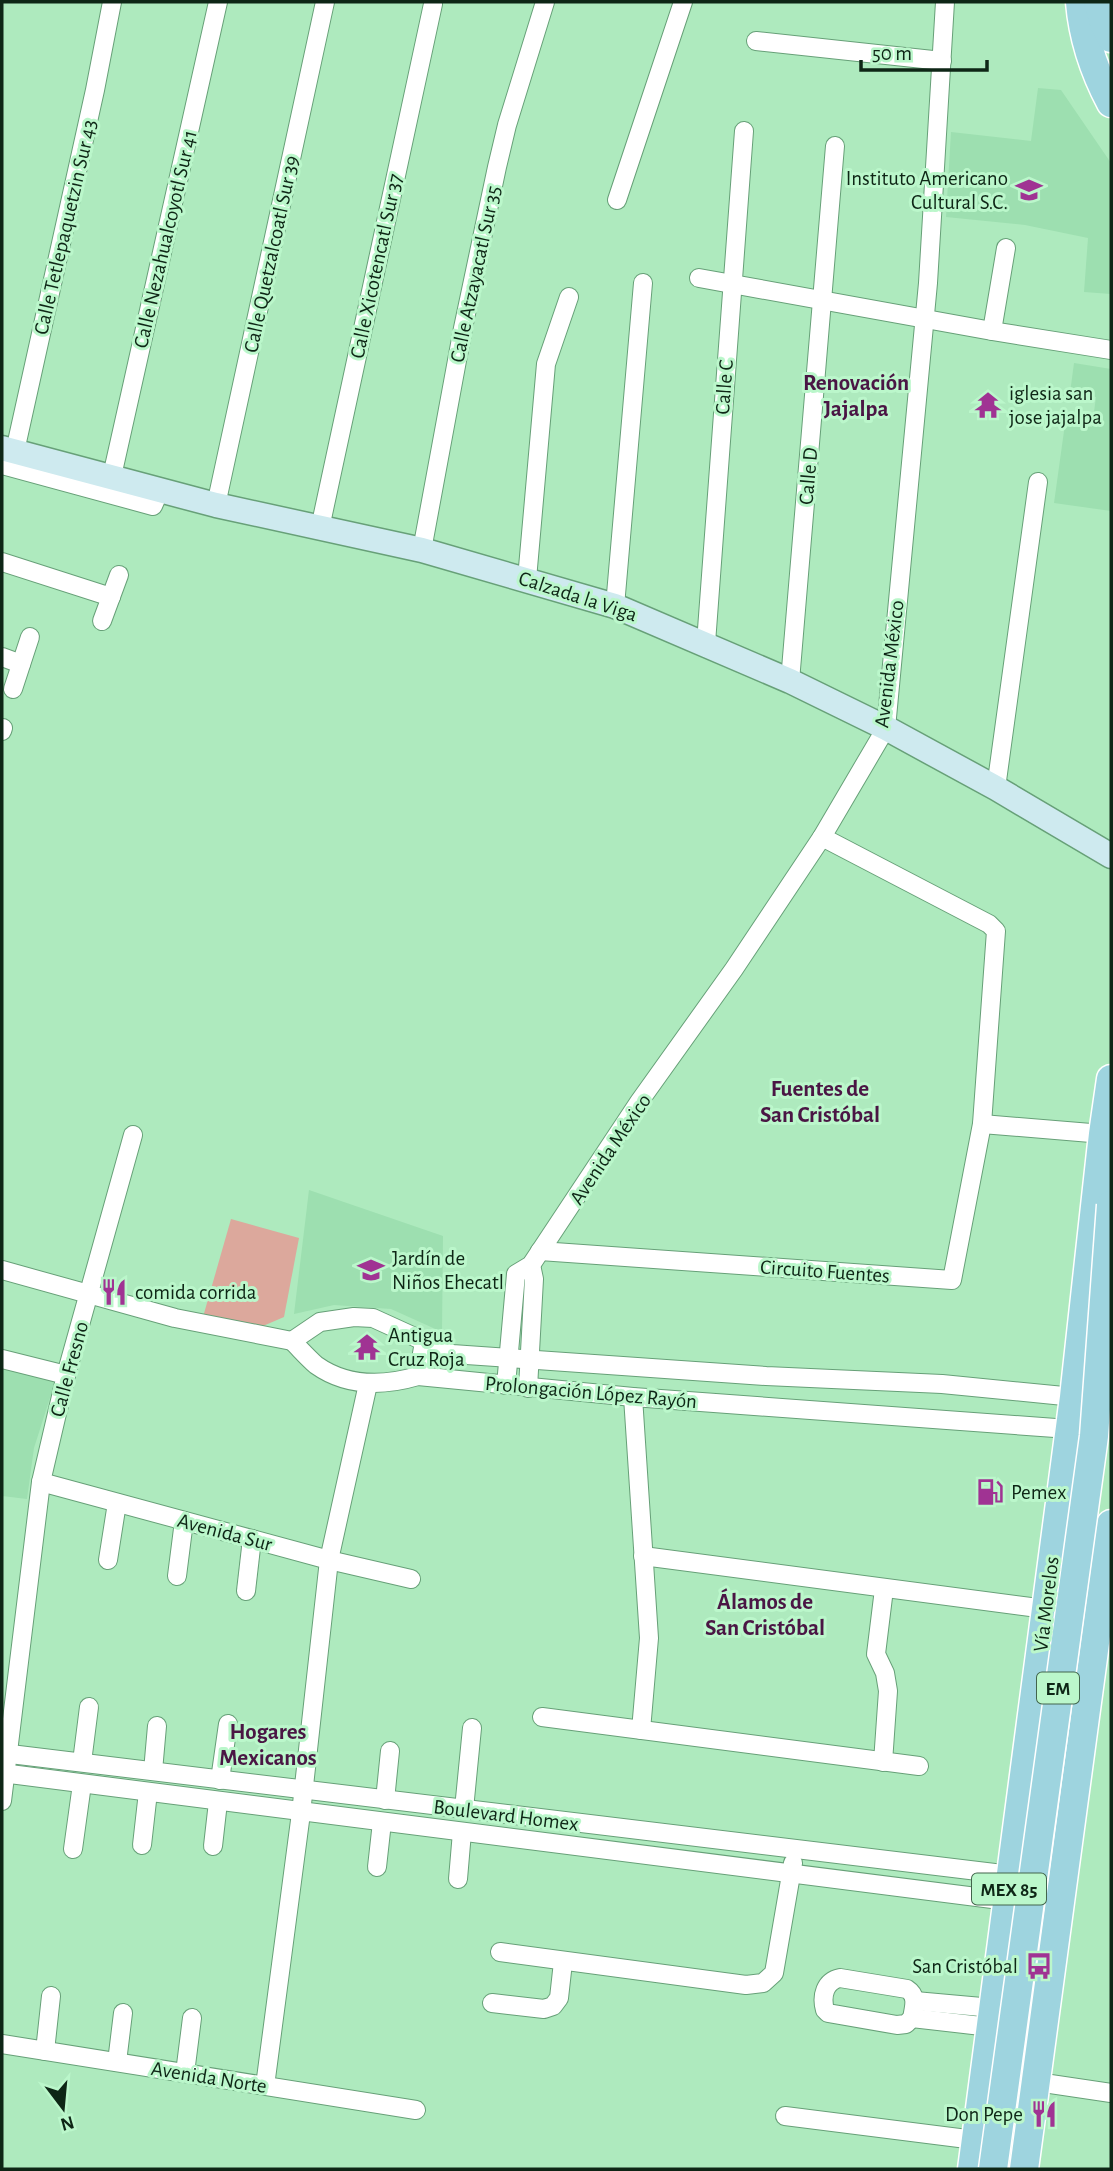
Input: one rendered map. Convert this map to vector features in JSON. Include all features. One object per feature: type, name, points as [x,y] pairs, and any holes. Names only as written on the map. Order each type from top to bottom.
[{"type":"main road","points":[[1080,2],[1086,41],[1111,103]]},
{"type":"main road","points":[[1098,2],[1100,14],[1111,38]]},
{"type":"main road","name":"Calzada la Viga","points":[[6,455],[112,476],[216,505],[422,550],[615,606],[706,643],[886,728],[996,788],[1111,856]]},
{"type":"main road","name":"Vía Morelos","points":[[972,2169],[1074,1396],[1111,1080]]},
{"type":"main road","name":"EM","points":[[993,2169],[1094,1436],[1111,1205]]},
{"type":"main road","name":"MEX 85","points":[[1024,2169],[1105,1614],[1111,1524]]},
{"type":"main road","points":[[1046,1609],[1105,1614]]},
{"type":"street","name":"Calle Tetlepaquetzin Sur 43","points":[[6,455],[95,90],[111,2]]},
{"type":"street","name":"Calle Nezahualcoyotl Sur 41","points":[[112,476],[218,2]]},
{"type":"street","name":"Calle Quetzalcoatl Sur 39","points":[[216,505],[325,2]]},
{"type":"street","name":"Calle Atzayacatl Sur 35","points":[[422,550],[463,328],[502,146],[545,2]]},
{"type":"street","points":[[617,200],[683,2]]},
{"type":"street","name":"Avenida México","points":[[506,1385],[516,1274],[535,1258],[639,1102],[734,969],[822,837],[886,728],[925,319],[945,2]]},
{"type":"street","name":"Calle Xicotencatl Sur 37","points":[[320,528],[433,4]]},
{"type":"street","points":[[755,41],[942,61]]},
{"type":"street","name":"Calle C","points":[[706,643],[744,131]]},
{"type":"street","name":"Calle D","points":[[790,681],[835,146]]},
{"type":"street","points":[[992,331],[1006,248]]},
{"type":"street","points":[[699,278],[1111,350]]},
{"type":"street","points":[[615,606],[643,283]]},
{"type":"street","points":[[527,579],[546,364],[569,298]]},
{"type":"street","points":[[6,455],[153,506],[160,490]]},
{"type":"street","points":[[996,788],[1038,482]]},
{"type":"street","points":[[2,562],[111,597]]},
{"type":"street","points":[[102,621],[120,575]]},
{"type":"street","points":[[13,689],[30,637]]},
{"type":"street","points":[[2,657],[21,664]]},
{"type":"street","points":[[822,837],[989,924],[996,931],[982,1124],[1103,1134]]},
{"type":"street","name":"Circuito Fuentes","points":[[535,1258],[951,1280],[982,1124]]},
{"type":"street","name":"Calle Fresno","points":[[2,1801],[5,1753],[41,1482],[66,1376],[133,1135]]},
{"type":"street","points":[[528,1388],[535,1258]]},
{"type":"street","points":[[2,1270],[197,1323],[292,1341]]},
{"type":"street","name":"Prolongación López Rayón","points":[[1069,1429],[633,1397],[418,1376],[399,1382],[368,1384],[343,1378],[317,1365],[292,1341],[320,1322],[354,1317],[373,1318],[452,1354],[766,1376],[942,1384],[1074,1396]]},
{"type":"street","points":[[418,1376],[424,1342]]},
{"type":"street","points":[[2,1359],[66,1376]]},
{"type":"street","points":[[763,1407],[766,1376]]},
{"type":"street","points":[[265,2086],[304,1790],[329,1560],[368,1384]]},
{"type":"street","points":[[633,1397],[649,1638],[641,1730]]},
{"type":"street","name":"Avenida Sur","points":[[41,1482],[329,1560],[411,1579]]},
{"type":"street","points":[[108,1560],[117,1503]]},
{"type":"street","points":[[177,1576],[184,1521]]},
{"type":"street","points":[[246,1591],[252,1539]]},
{"type":"street","points":[[643,1556],[1046,1609]]},
{"type":"street","points":[[883,1762],[888,1692],[885,1673],[876,1654],[884,1589]]},
{"type":"street","points":[[82,1762],[89,1707]]},
{"type":"street","points":[[542,1717],[919,1766]]},
{"type":"street","points":[[220,1780],[228,1724]]},
{"type":"street","points":[[153,1771],[158,1726]]},
{"type":"street","points":[[464,1810],[472,1728]]},
{"type":"street","points":[[385,1800],[390,1751]]},
{"type":"street","name":"Boulevard Homex","points":[[5,1753],[795,1848],[1009,1888]]},
{"type":"street","name":"Boulevard Homex","points":[[4,1773],[791,1872],[1009,1888]]},
{"type":"street","points":[[73,1849],[82,1784]]},
{"type":"street","points":[[142,1845],[148,1792]]},
{"type":"street","points":[[213,1846],[218,1802]]},
{"type":"street","points":[[377,1867],[382,1822]]},
{"type":"street","points":[[601,1849],[603,1826]]},
{"type":"street","points":[[458,1879],[462,1832]]},
{"type":"street","points":[[500,1952],[747,1985],[764,1983],[774,1973],[795,1848]]},
{"type":"street","points":[[492,2003],[544,2009],[553,2006],[559,1998],[563,1962]]},
{"type":"street","points":[[46,2051],[51,1996]]},
{"type":"street","points":[[914,2010],[992,2018]]},
{"type":"street","points":[[117,2062],[123,2013]]},
{"type":"street","points":[[185,2073],[192,2018]]},
{"type":"street","name":"Avenida Norte","points":[[2,2044],[416,2110]]},
{"type":"street","points":[[1037,2082],[1111,2093]]},
{"type":"street","points":[[785,2116],[975,2140]]},
{"type":"shaded area","name":"Instituto Americano Cultural S.C.","points":[[1038,88],[1061,90],[1111,163],[1111,294],[1084,292],[1088,238],[1025,225],[946,217],[951,132],[1031,141]]},
{"type":"shaded area","points":[[1074,363],[1111,369],[1111,511],[1054,503],[1065,424],[1092,427],[1096,397],[1070,393]]},
{"type":"shaded area","name":"Jardín de Niños Ehecatl","points":[[309,1190],[443,1236],[442,1332],[391,1309],[334,1305],[294,1314]]},
{"type":"shaded area","points":[[231,1219],[299,1238],[284,1317],[263,1326],[246,1329],[203,1317]]},
{"type":"shaded area","points":[[2,1367],[55,1382],[34,1448],[27,1499],[2,1496]]},
{"type":"place","name":"Instituto Americano Cultural S.C.","points":[[1029,190]]},
{"type":"place","name":"iglesia san jose jajalpa","points":[[988,405]]},
{"type":"place","name":"Jardín de Niños Ehecatl","points":[[371,1270]]},
{"type":"place","name":"comida corrida","points":[[114,1292]]},
{"type":"place","name":"Antigua Cruz Roja","points":[[367,1347]]},
{"type":"place","name":"Pemex","points":[[990,1492]]},
{"type":"place","name":"San Cristóbal","points":[[1039,1966]]},
{"type":"place","name":"Don Pepe","points":[[1044,2114]]},
{"type":"district","name":"Renovación Jajalpa","points":[[856,395]]},
{"type":"district","name":"Fuentes de San Cristóbal","points":[[820,1101]]},
{"type":"district","name":"Álamos de San Cristóbal","points":[[765,1614]]},
{"type":"district","name":"Hogares Mexicanos","points":[[268,1744]]}]
